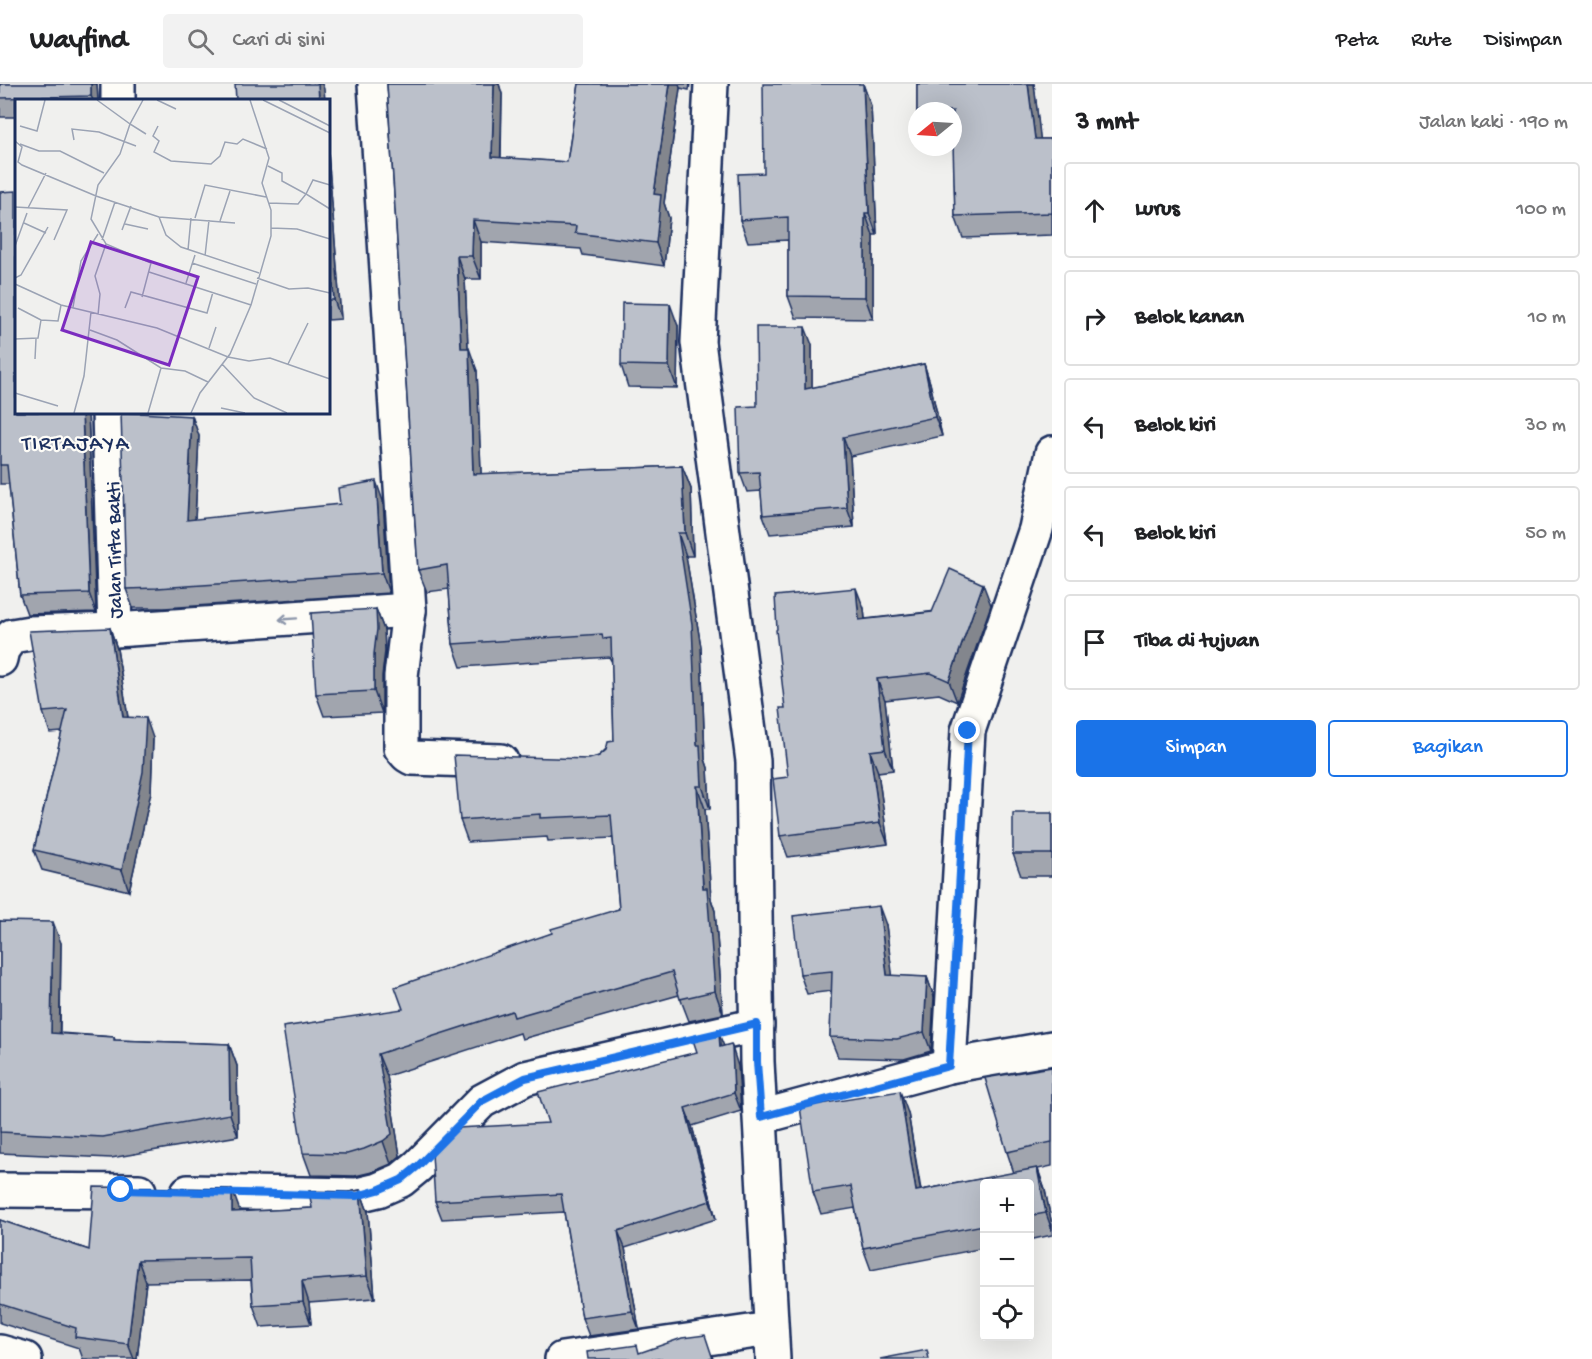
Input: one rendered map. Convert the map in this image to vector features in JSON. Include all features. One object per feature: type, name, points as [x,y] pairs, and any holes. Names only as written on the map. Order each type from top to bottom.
[{"type":"street","points":[[375,84],[409,610],[401,676],[401,744],[405,753],[412,758],[529,761]]},
{"type":"street","points":[[562,1359],[772,1344],[757,1062],[753,761],[698,342],[711,84]]},
{"type":"street","name":"Jalan Tirta Bakti","points":[[0,659],[2,650],[12,636],[30,633],[115,630],[110,414]]},
{"type":"street","points":[[949,1066],[968,731],[1036,529],[1052,453]]},
{"type":"street","points":[[115,630],[409,610]]},
{"type":"street","points":[[0,1190],[121,1190],[357,1196],[401,1180],[418,1166],[482,1101],[525,1078],[757,1024]]},
{"type":"street","points":[[761,1117],[949,1066],[1052,1048]]},
{"type":"street","points":[[0,1352],[25,1359]]},
{"type":"building","points":[[0,84],[91,84],[91,96],[0,98]]},
{"type":"building","points":[[235,84],[318,84],[319,99],[236,99]]},
{"type":"building","points":[[387,84],[494,84],[492,157],[567,162],[579,84],[670,84],[654,194],[661,195],[656,243],[575,233],[576,226],[473,220],[472,256],[457,256],[461,348],[469,348],[473,474],[682,466],[685,533],[678,533],[692,624],[697,745],[700,745],[702,786],[697,786],[703,888],[707,888],[715,991],[680,999],[672,972],[514,1017],[512,1011],[378,1054],[392,1134],[383,1141],[347,1154],[303,1153],[283,1027],[403,1009],[395,987],[552,933],[551,929],[619,909],[611,815],[540,818],[540,814],[460,820],[454,755],[589,759],[599,756],[606,750],[608,742],[614,741],[611,638],[603,639],[602,634],[453,644],[447,565],[418,570]]},
{"type":"building","points":[[763,84],[863,84],[869,213],[865,213],[865,297],[788,296],[788,217],[740,220],[738,174],[764,173]]},
{"type":"building","points":[[917,84],[1028,84],[1035,139],[1052,139],[1052,213],[955,216],[953,156],[962,156],[962,102],[917,102]]},
{"type":"building","points":[[15,191],[15,414],[82,414],[89,593],[20,595],[7,465],[0,465],[0,192]]},
{"type":"building","points":[[330,253],[334,300],[330,300]]},
{"type":"building","points":[[622,303],[670,304],[669,366],[621,365]]},
{"type":"building","points":[[756,327],[805,327],[805,389],[924,364],[935,417],[843,437],[847,508],[763,515],[759,472],[740,473],[738,407],[757,406]]},
{"type":"building","points":[[121,414],[192,416],[187,520],[340,504],[338,488],[376,481],[382,573],[126,589]]},
{"type":"building","points":[[950,569],[983,584],[949,681],[931,673],[877,679],[885,749],[870,751],[880,823],[780,836],[773,779],[788,777],[780,708],[785,708],[776,630],[775,596],[856,588],[859,620],[932,612]]},
{"type":"building","points":[[376,609],[374,691],[316,694],[311,613]]},
{"type":"building","points":[[110,628],[123,717],[146,718],[143,772],[122,870],[34,850],[67,710],[43,712],[29,631]]},
{"type":"building","points":[[1013,813],[1052,813],[1052,854],[1013,854]]},
{"type":"building","points":[[879,906],[887,975],[927,977],[924,1032],[897,1039],[830,1037],[832,971],[800,974],[793,916]]},
{"type":"building","points":[[0,921],[53,922],[51,1033],[114,1037],[114,1040],[229,1044],[230,1114],[103,1137],[0,1132]]},
{"type":"building","points":[[719,1034],[720,1047],[731,1044],[734,1093],[685,1108],[710,1201],[618,1231],[632,1311],[582,1318],[561,1194],[435,1201],[432,1154],[457,1128],[548,1123],[538,1092],[697,1052],[693,1040]]},
{"type":"building","points":[[1052,1067],[1052,1142],[1007,1152],[985,1078]]},
{"type":"building","points":[[900,1091],[916,1191],[1037,1168],[1046,1213],[1034,1215],[1034,1179],[980,1179],[980,1226],[863,1248],[851,1186],[813,1192],[800,1107]]},
{"type":"building","points":[[94,1187],[232,1189],[232,1212],[312,1208],[309,1191],[360,1190],[367,1276],[302,1281],[303,1302],[253,1305],[250,1258],[138,1260],[128,1344],[75,1337],[76,1328],[0,1304],[0,1220],[89,1250]]},
{"type":"building","points":[[705,1335],[713,1359],[588,1359],[587,1352],[637,1345],[639,1353],[682,1338]]},
{"type":"building","points":[[927,1350],[929,1359],[880,1359]]},
{"type":"district","name":"TIRTAJAYA","points":[[76,441]]},
{"type":"route","points":[[121,1190],[357,1196],[401,1180],[418,1166],[432,1149],[482,1101],[525,1078],[757,1024],[761,1117],[949,1066],[968,731]]}]
